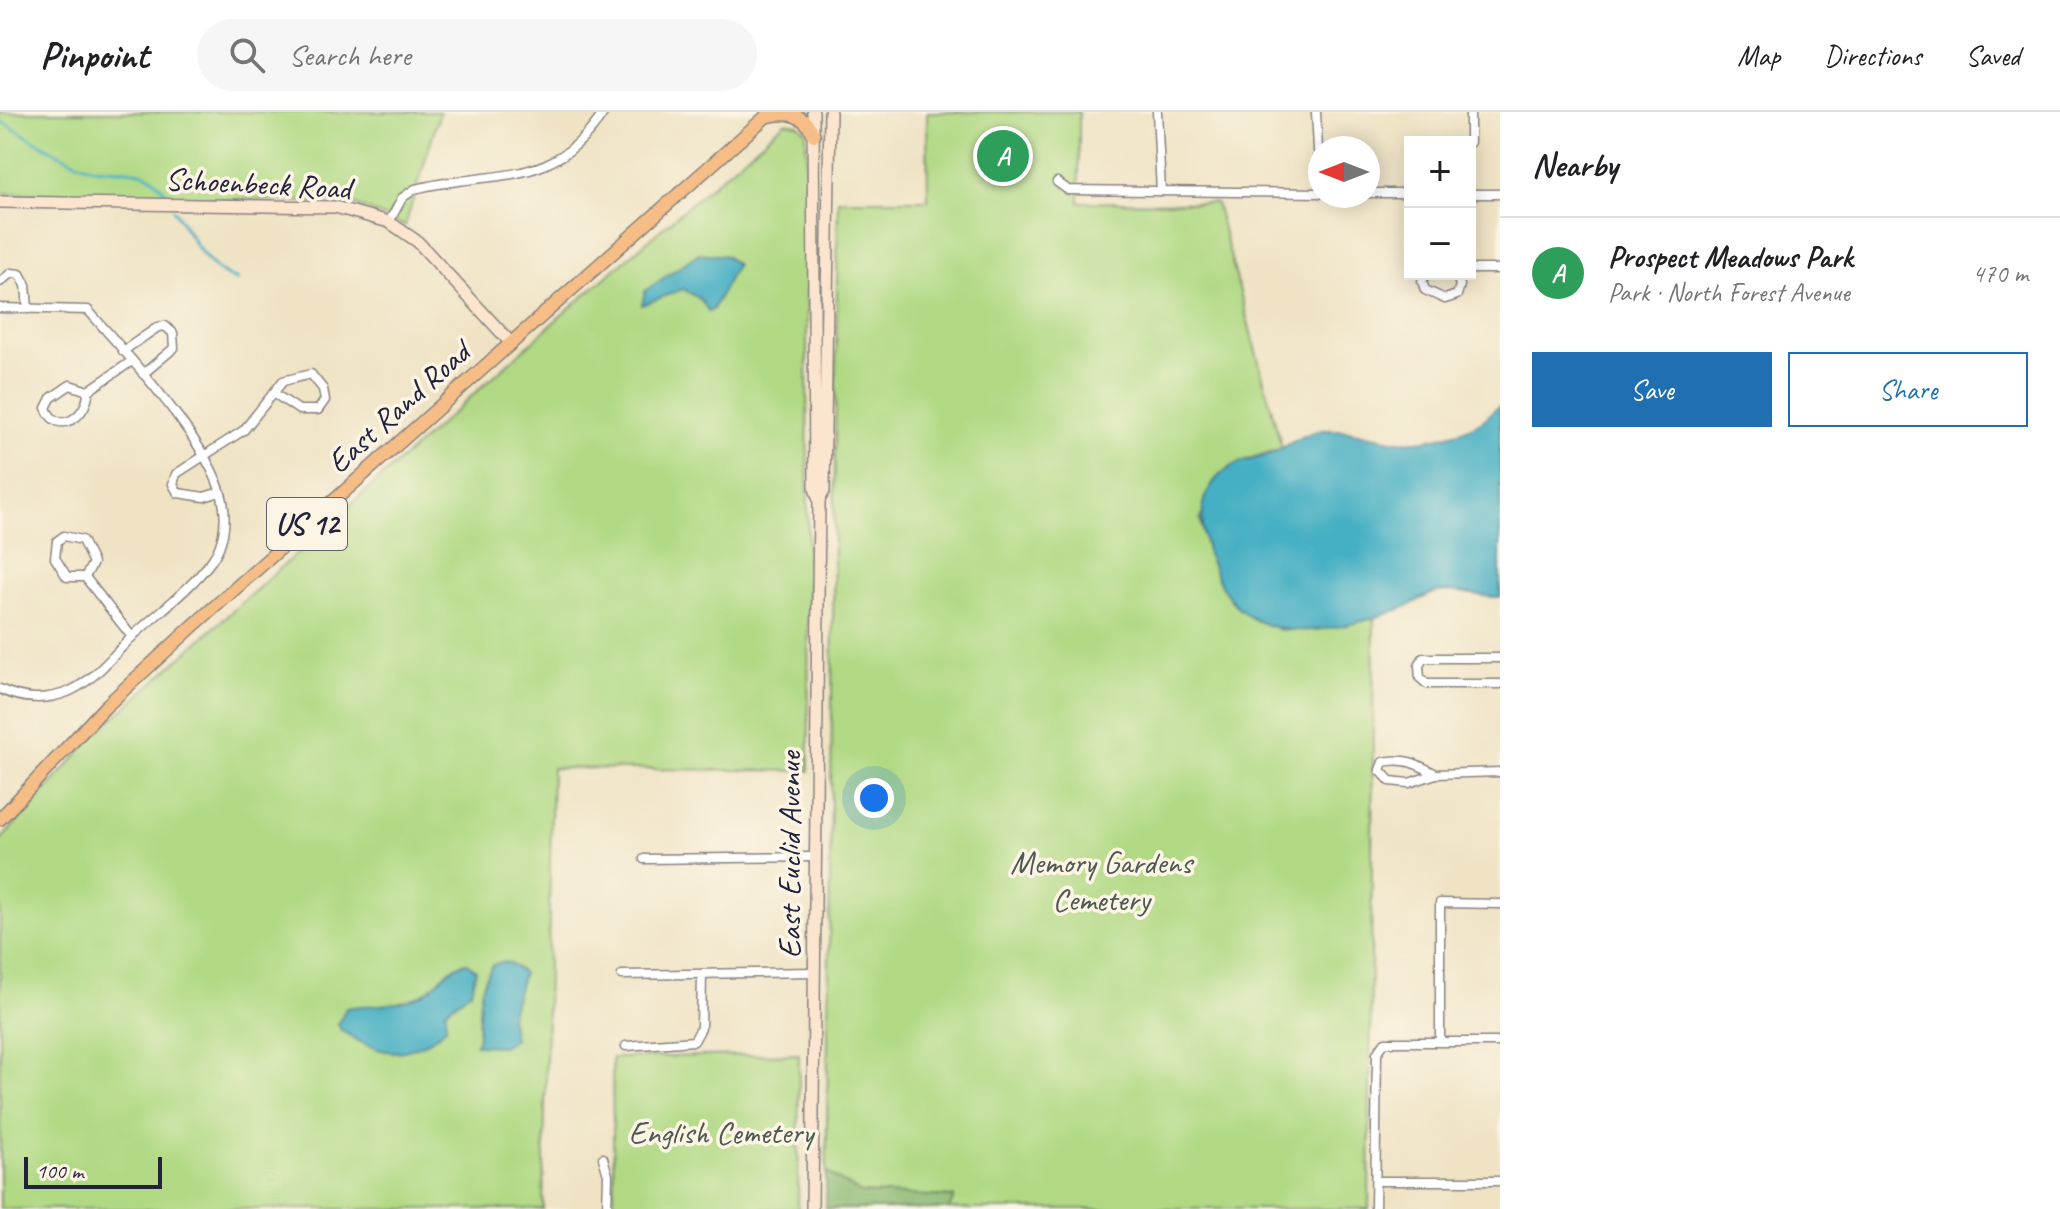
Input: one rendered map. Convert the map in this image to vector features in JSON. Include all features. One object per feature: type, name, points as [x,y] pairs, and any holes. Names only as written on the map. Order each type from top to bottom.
[{"type":"main road","name":"East Euclid Avenue","points":[[812,1209],[819,500],[815,488],[813,112]]},
{"type":"main road","name":"East Euclid Avenue","points":[[819,500],[824,491],[830,112]]},
{"type":"main road","points":[[769,114],[793,113],[809,123],[814,135]]},
{"type":"main road","name":"East Rand Road","points":[[0,819],[115,698],[510,342],[769,114]]},
{"type":"main road","name":"Schoenbeck Road","points":[[0,202],[335,207],[389,222],[418,242],[510,342]]},
{"type":"street","points":[[389,222],[402,198],[415,189],[528,172],[548,163],[571,149],[604,112]]},
{"type":"street","points":[[1157,112],[1161,191]]},
{"type":"street","points":[[1316,112],[1317,136]]},
{"type":"street","points":[[1470,112],[1470,136]]},
{"type":"street","points":[[1057,182],[1068,190],[1308,193]]},
{"type":"street","points":[[1380,193],[1404,193]]},
{"type":"street","points":[[1476,194],[1500,194]]},
{"type":"street","points":[[1476,269],[1500,269]]},
{"type":"street","points":[[0,282],[11,273],[20,274],[26,285],[28,309]]},
{"type":"street","points":[[1423,280],[1425,290],[1449,299],[1459,292],[1457,280]]},
{"type":"street","points":[[0,308],[88,310],[143,374],[204,455],[220,492],[225,529],[214,557],[193,582],[91,678],[70,691],[44,699],[14,696],[0,689]]},
{"type":"street","points":[[123,351],[158,327],[165,326],[173,333],[174,348],[143,374]]},
{"type":"street","points":[[88,391],[70,385],[51,398],[46,408],[50,419],[58,424],[68,423],[85,410],[88,391],[132,361]]},
{"type":"street","points":[[220,492],[192,496],[178,493],[173,484],[176,474],[244,430],[283,381],[311,374],[323,389],[325,400],[318,410],[299,410],[275,394]]},
{"type":"street","points":[[64,536],[82,540],[93,563],[85,577],[67,577],[55,558],[57,541],[64,536]]},
{"type":"street","points":[[85,577],[132,637]]},
{"type":"street","points":[[1500,658],[1435,656],[1423,658],[1419,666],[1420,678],[1427,684],[1500,684]]},
{"type":"street","points":[[1436,774],[1411,760],[1383,762],[1380,770],[1390,781],[1409,783],[1436,774],[1500,772]]},
{"type":"street","points":[[644,859],[815,857]]},
{"type":"street","points":[[1440,1041],[1440,903],[1500,904]]},
{"type":"street","points":[[622,975],[815,972]]},
{"type":"street","points":[[626,1046],[694,1041],[701,1028],[702,974]]},
{"type":"street","points":[[1375,1209],[1377,1053],[1385,1042],[1500,1042]]},
{"type":"street","points":[[603,1158],[608,1175],[607,1209]]},
{"type":"street","points":[[1376,1181],[1500,1181]]},
{"type":"green space","points":[[0,112],[440,112],[405,226],[351,203],[0,193]]},
{"type":"green space","name":"Memory Gardens Cemetery","points":[[927,112],[1079,112],[1079,202],[1216,203],[1282,448],[1239,462],[1200,518],[1211,564],[1278,630],[1324,628],[1374,616],[1369,1209],[826,1209],[838,200],[928,200]]},
{"type":"green space","points":[[785,122],[798,124],[806,131],[809,771],[552,768],[543,1209],[0,1209],[0,841],[98,732],[563,314]]},
{"type":"green space","name":"English Cemetery","points":[[799,1054],[798,1209],[614,1209],[612,1058]]},
{"type":"green space","points":[[826,1172],[861,1193],[954,1197],[949,1209],[826,1209]]},
{"type":"water","points":[[699,253],[726,256],[736,265],[713,309],[709,312],[700,299],[683,289],[642,305],[645,291]]},
{"type":"water","points":[[1500,405],[1500,597],[1441,591],[1401,609],[1351,624],[1299,630],[1275,627],[1252,618],[1233,603],[1211,563],[1203,531],[1205,499],[1222,473],[1238,463],[1267,455],[1301,437],[1323,430],[1349,431],[1399,441],[1425,440],[1469,428]]},
{"type":"water","points":[[467,963],[476,970],[471,991],[446,1010],[446,1028],[419,1046],[407,1051],[382,1050],[341,1030],[338,1024],[346,1008],[412,999],[428,991],[454,968]]},
{"type":"water","points":[[510,963],[523,973],[510,1017],[514,1039],[502,1046],[476,1045],[483,985],[493,965]]},
{"type":"waterway","points":[[0,121],[84,165],[143,173],[159,183],[166,193]]},
{"type":"waterway","points":[[174,210],[208,260],[237,280]]},
{"type":"place","name":"Prospect Meadows Park","points":[[1003,156]]}]
